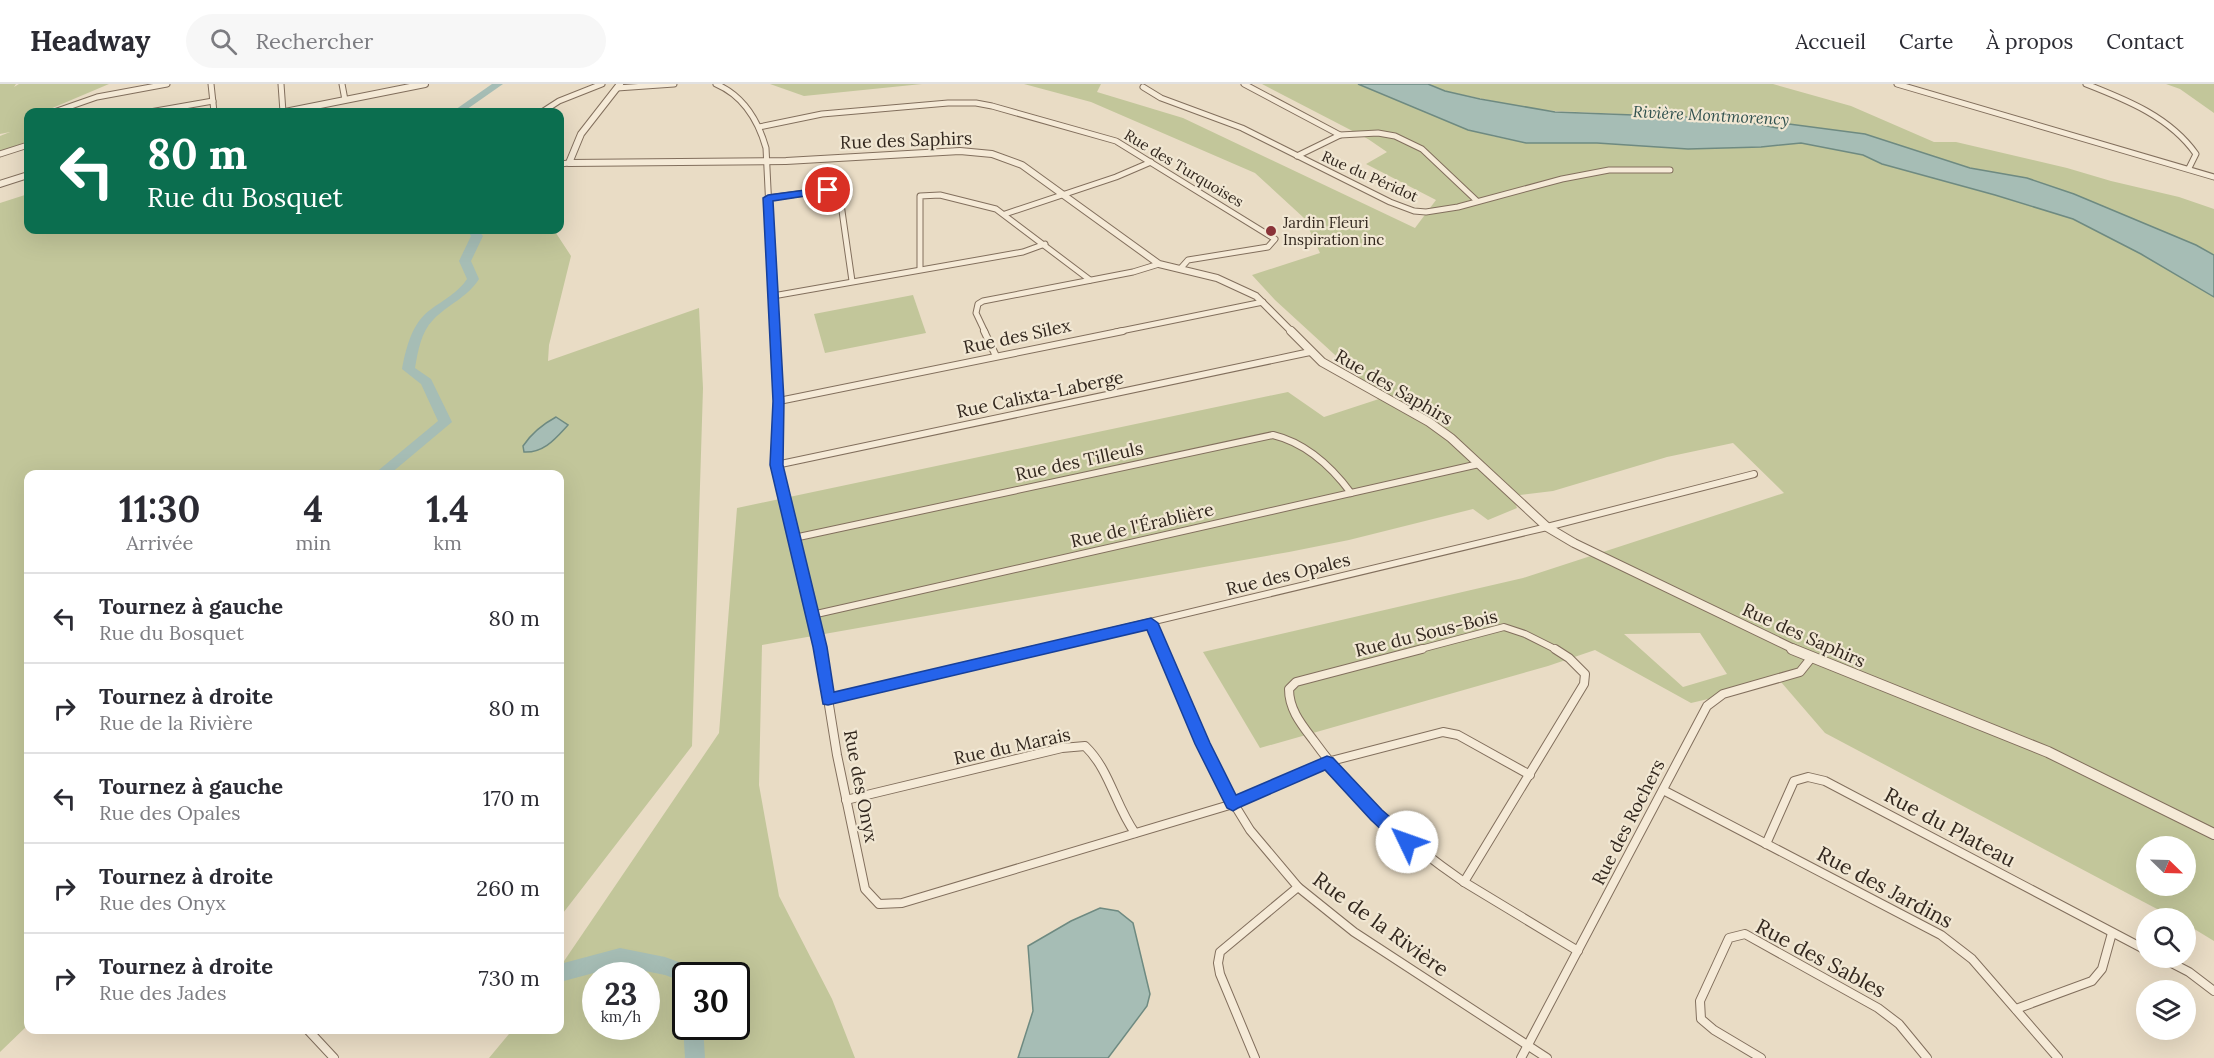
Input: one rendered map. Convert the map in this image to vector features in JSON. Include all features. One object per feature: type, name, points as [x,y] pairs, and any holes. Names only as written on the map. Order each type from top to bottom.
[{"type":"street","points":[[66,108],[97,98],[167,84]]},
{"type":"street","points":[[211,84],[214,108]]},
{"type":"street","points":[[281,84],[284,108]]},
{"type":"street","points":[[342,84],[345,100]]},
{"type":"street","points":[[304,108],[425,84]]},
{"type":"street","points":[[548,108],[559,101],[602,84]]},
{"type":"street","points":[[569,163],[581,134],[618,86],[642,88],[674,84]]},
{"type":"street","points":[[716,84],[734,92],[759,127]]},
{"type":"street","points":[[1244,84],[1340,135]]},
{"type":"street","points":[[1897,84],[2214,177]]},
{"type":"street","points":[[2086,84],[2130,102],[2180,136],[2191,145],[2196,154],[2189,168]]},
{"type":"street","name":"Rue du Péridot","points":[[1143,87],[1161,98],[1242,128],[1390,202],[1414,211],[1440,210],[1562,179],[1609,170],[1670,170]]},
{"type":"street","points":[[173,108],[213,101]]},
{"type":"street","name":"Rue des Turquoises","points":[[759,127],[822,114],[948,103],[976,103],[1116,141],[1275,239],[1274,244],[1268,247],[1188,260],[1180,269]]},
{"type":"street","name":"Rue des Onyx","points":[[759,127],[765,148],[768,198],[778,401],[776,465],[812,615],[865,889],[879,904],[902,903],[1233,804],[1327,762],[1443,732],[1458,735],[1530,775]]},
{"type":"street","points":[[1297,156],[1340,135],[1378,133],[1410,142],[1431,156],[1477,201]]},
{"type":"street","points":[[0,154],[24,146]]},
{"type":"street","name":"Rue des Saphirs","points":[[564,164],[766,161],[979,151],[994,153],[1022,165],[1159,264],[1217,278],[1238,286],[1263,302],[1322,362],[1429,422],[1451,438],[1548,527],[1595,553],[1812,657],[2048,752],[2214,834]]},
{"type":"street","points":[[1005,214],[1152,162]]},
{"type":"street","points":[[0,184],[24,176]]},
{"type":"street","points":[[768,198],[828,190],[837,192],[840,197],[852,281]]},
{"type":"street","points":[[920,269],[920,196],[940,195],[986,205],[1005,214],[1090,280]]},
{"type":"street","points":[[772,296],[1023,252],[1045,244]]},
{"type":"street","points":[[996,356],[976,313],[978,304],[991,298],[1090,280],[1159,264]]},
{"type":"street","name":"Rue des Silex","points":[[778,401],[1263,302]]},
{"type":"street","name":"Rue Calixta-Laberge","points":[[776,465],[1310,352]]},
{"type":"street","name":"Rue des Tilleuls","points":[[794,538],[1273,435],[1286,437],[1320,461],[1338,475],[1351,493]]},
{"type":"street","name":"Rue de l'Érablière","points":[[812,615],[1479,464]]},
{"type":"street","name":"Rue des Opales","points":[[828,699],[1548,527],[1754,474]]},
{"type":"street","name":"Rue de la Rivière","points":[[1151,623],[1202,744],[1233,804],[1250,830],[1298,886],[1354,932],[1547,1058]]},
{"type":"street","name":"Rue du Sous-Bois","points":[[1463,883],[1584,684],[1585,674],[1578,665],[1522,631],[1504,627],[1296,681],[1289,689],[1288,701],[1327,762],[1377,815],[1407,842],[1463,883],[1578,951]]},
{"type":"street","name":"Rue des Rochers","points":[[1521,1058],[1707,706],[1723,694],[1800,672],[1812,657]]},
{"type":"street","name":"Rue du Marais","points":[[846,800],[1062,748],[1085,746],[1097,754],[1127,823],[1135,833]]},
{"type":"street","name":"Rue du Plateau","points":[[1766,844],[1794,781],[1808,777],[1825,781],[2136,945]]},
{"type":"street","name":"Rue des Jardins","points":[[1662,790],[1941,935],[1971,959],[2058,1058]]},
{"type":"street","points":[[1255,1058],[1220,974],[1218,963],[1220,952],[1298,886]]},
{"type":"street","points":[[2016,1009],[2092,981],[2102,969],[2112,933]]},
{"type":"street","name":"Rue des Sables","points":[[1761,1058],[1714,1030],[1701,1019],[1700,1001],[1729,938],[1745,934],[1878,1008],[1899,1024],[1927,1058]]},
{"type":"street","points":[[2181,968],[2214,991]]},
{"type":"street","points":[[312,1034],[334,1058]]},
{"type":"green space","points":[[0,84],[16,84],[14,87],[19,84],[109,84],[52,108],[24,108],[24,148],[0,155],[0,136],[10,132],[0,134]]},
{"type":"green space","points":[[770,84],[922,84],[804,96]]},
{"type":"green space","points":[[1024,84],[1101,84],[1097,92],[1183,118],[1415,228],[1436,200],[1366,164],[1387,152],[1368,139],[1262,84],[1358,84],[1492,136],[1526,143],[1597,143],[1688,149],[1761,147],[1801,143],[1863,155],[1882,164],[2073,219],[2141,254],[2214,297],[2214,941],[2196,930],[2196,908],[2155,908],[1825,733],[1781,682],[1691,703],[1595,650],[1548,666],[1260,748],[1203,652],[1523,578],[1784,493],[1733,443],[1667,457],[1553,491],[1512,496],[1517,508],[1488,520],[1473,509],[1349,540],[1289,552],[762,645],[759,785],[779,896],[832,999],[855,1058],[489,1058],[509,1034],[564,1034],[564,961],[719,733],[737,508],[1288,392],[1324,417],[1382,398],[1275,300],[1252,275],[1320,253],[1304,218],[1255,173],[1091,102]],"holes":[[[1700,633],[1727,674],[1683,687],[1624,634]]]},
{"type":"green space","points":[[1428,84],[1773,84],[1851,106],[1934,142],[1956,142],[2067,168],[2179,197],[2214,209],[2214,255],[2196,245],[2027,178],[1970,168],[1865,134],[1785,124],[1777,128],[1747,122],[1727,123],[1686,117],[1535,110],[1445,91]]},
{"type":"green space","points":[[2166,84],[2214,84],[2214,113],[2180,89]]},
{"type":"green space","points":[[24,195],[24,234],[557,234],[571,256],[549,345],[548,361],[699,308],[703,388],[692,746],[564,912],[564,470],[24,470],[24,1029],[0,1052],[0,203]]},
{"type":"green space","points":[[913,295],[926,333],[825,353],[814,314]]},
{"type":"water","name":"Rivière Montmorency","points":[[1358,84],[1428,84],[1445,91],[1480,99],[1555,112],[1686,117],[1727,123],[1747,122],[1777,128],[1789,124],[1865,134],[1970,168],[2027,178],[2074,194],[2196,245],[2214,255],[2214,297],[2141,254],[2073,219],[1882,164],[1863,155],[1801,143],[1761,147],[1688,149],[1597,143],[1526,143],[1468,130]]},
{"type":"water","points":[[556,417],[568,425],[543,448],[524,452],[523,446],[530,437]]},
{"type":"water","points":[[1100,908],[1118,911],[1133,923],[1150,994],[1147,1006],[1108,1058],[1018,1058],[1033,1011],[1028,946],[1071,921]]},
{"type":"waterway","points":[[463,108],[498,84]]},
{"type":"waterway","points":[[386,470],[445,422],[426,382],[408,369],[415,341],[425,321],[465,291],[473,279],[465,261],[477,236],[476,234]]},
{"type":"waterway","points":[[564,972],[620,957],[672,969]]},
{"type":"waterway","points":[[694,1040],[695,1058]]},
{"type":"place","name":"Jardin Fleuri Inspiration inc","points":[[1271,231]]},
{"type":"route","points":[[828,190],[768,198],[778,401],[776,465],[820,647],[828,699],[1151,623],[1202,744],[1233,804],[1327,762],[1377,815],[1407,842]]}]
